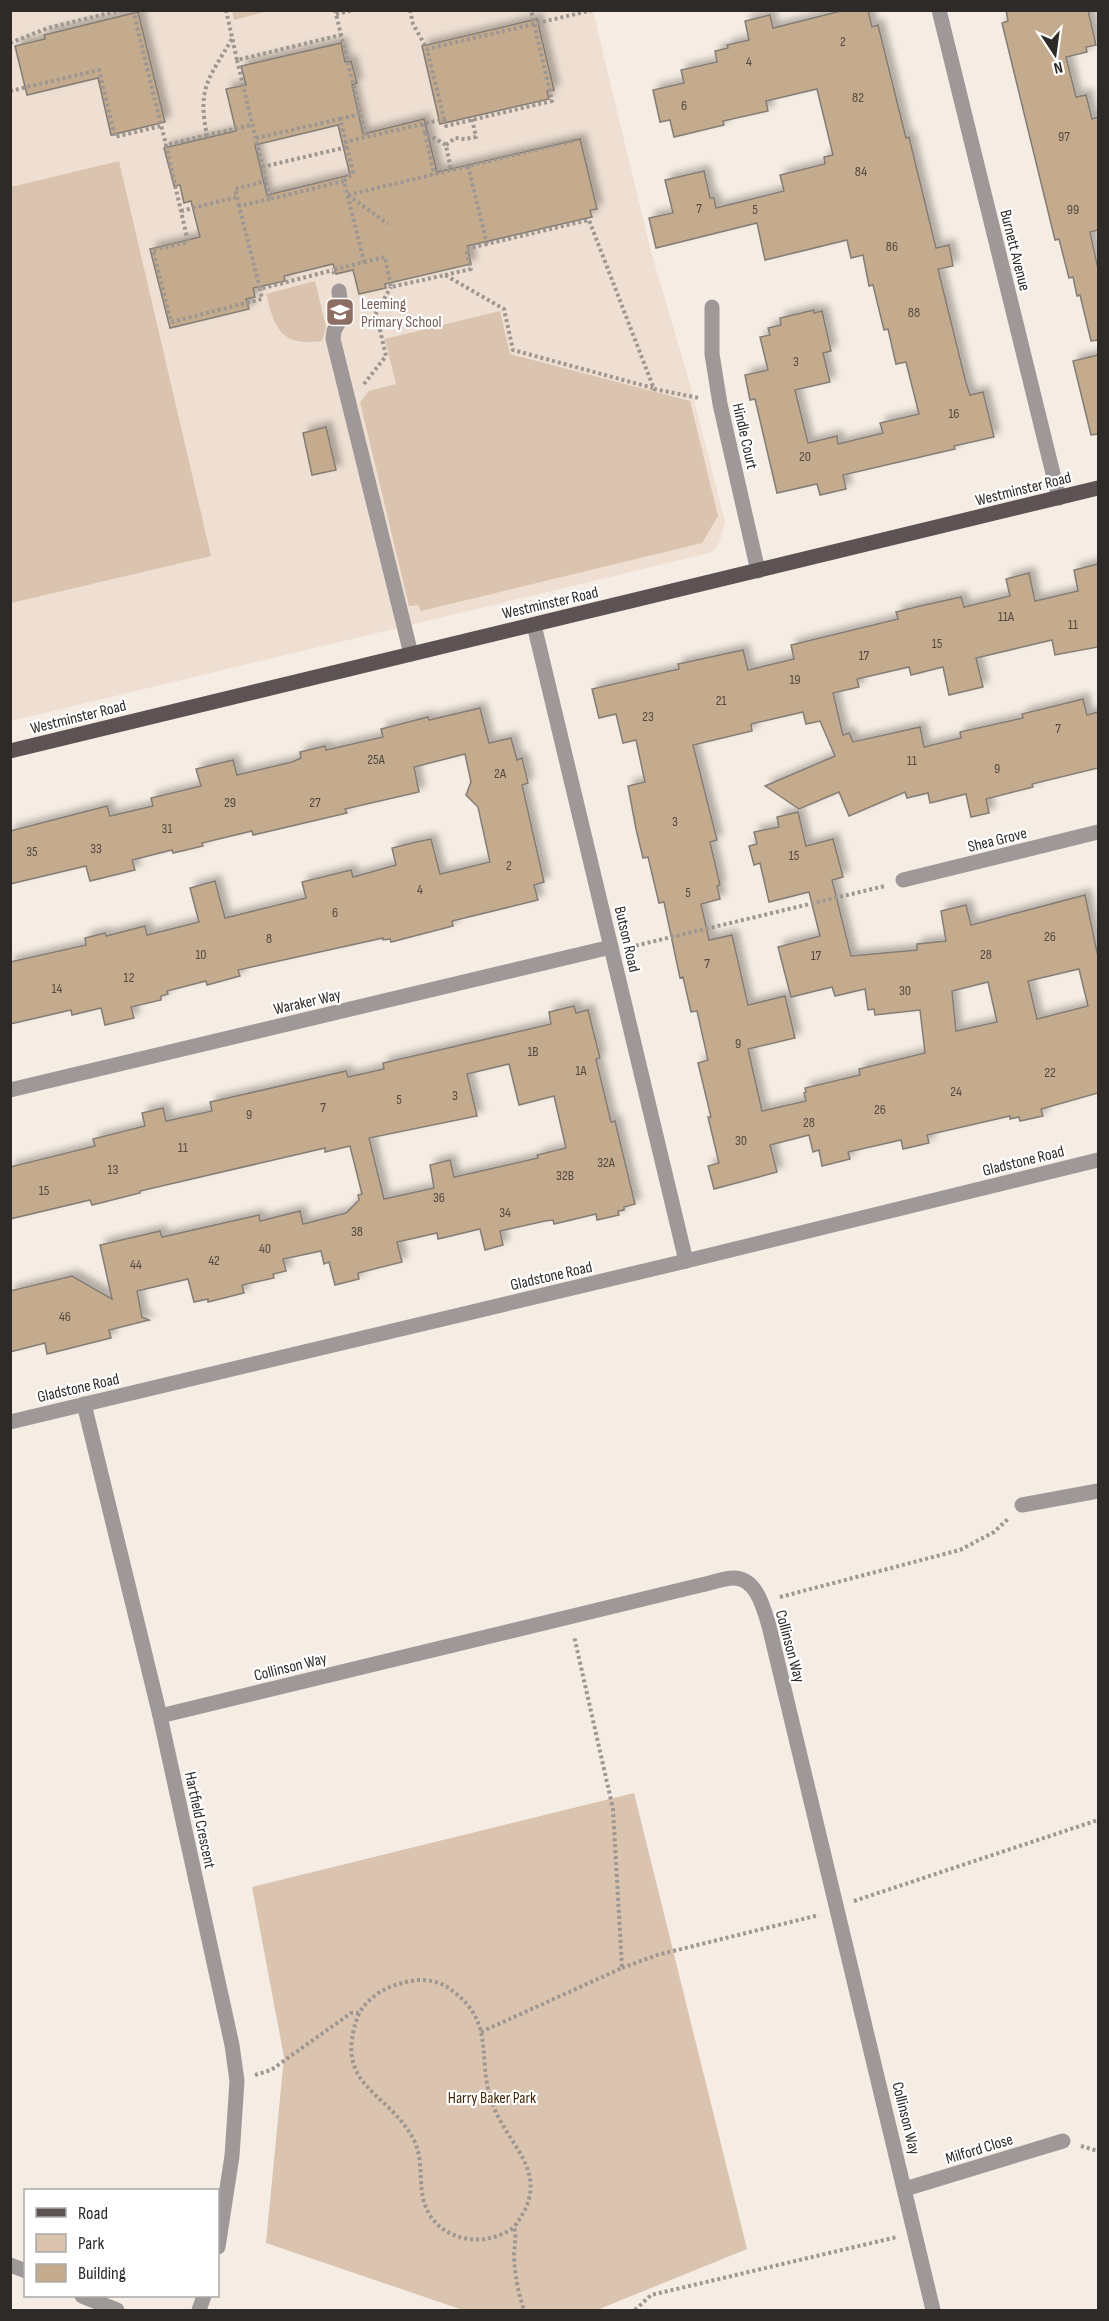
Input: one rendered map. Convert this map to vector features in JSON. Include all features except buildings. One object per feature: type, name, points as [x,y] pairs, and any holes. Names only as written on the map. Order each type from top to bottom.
[{"type":"main road","name":"Westminster Road","points":[[10,751],[1098,488]]},
{"type":"street","name":"Burnett Avenue","points":[[939,10],[1059,498]]},
{"type":"street","points":[[339,291],[342,316],[334,331],[333,339],[411,654]]},
{"type":"street","name":"Hindle Court","points":[[712,307],[712,354],[720,404],[758,571]]},
{"type":"street","name":"Butson Road","points":[[534,625],[686,1261]]},
{"type":"street","name":"Shea Grove","points":[[903,880],[1098,832]]},
{"type":"street","name":"Waraker Way","points":[[10,1090],[611,947]]},
{"type":"street","name":"Gladstone Road","points":[[10,1422],[1098,1160]]},
{"type":"street","name":"Hartfield Crescent","points":[[84,1404],[160,1716],[232,2045],[237,2081],[232,2156],[219,2240]]},
{"type":"street","points":[[1022,1505],[1098,1491]]},
{"type":"street","name":"Collinson Way","points":[[160,1716],[570,1616],[734,1578],[744,1580],[753,1588],[762,1604],[769,1626],[933,2310]]},
{"type":"street","name":"Milford Close","points":[[905,2189],[1063,2141]]},
{"type":"street","points":[[87,2297],[117,2310]]},
{"type":"path","points":[[10,44],[48,28],[122,10]]},
{"type":"path","points":[[133,10],[188,242],[153,250],[171,322],[262,299],[236,189],[266,181]]},
{"type":"path","points":[[226,10],[270,199]]},
{"type":"path","points":[[354,10],[336,12],[366,137]]},
{"type":"path","points":[[410,10],[413,24],[427,49],[446,126],[552,100],[531,10]]},
{"type":"path","points":[[427,49],[594,10]]},
{"type":"path","points":[[237,60],[341,35]]},
{"type":"path","points":[[207,135],[202,104],[205,87],[233,39]]},
{"type":"path","points":[[10,91],[99,70],[115,137],[161,126]]},
{"type":"path","points":[[256,138],[360,114]]},
{"type":"path","points":[[239,206],[344,181],[352,173],[340,119]]},
{"type":"path","points":[[346,142],[444,119]]},
{"type":"path","points":[[446,145],[455,138],[465,139],[476,136],[472,119]]},
{"type":"path","points":[[423,124],[434,175]]},
{"type":"path","points":[[166,145],[252,125]]},
{"type":"path","points":[[425,133],[446,145],[451,170]]},
{"type":"path","points":[[348,195],[576,140]]},
{"type":"path","points":[[262,167],[347,147]]},
{"type":"path","points":[[468,166],[487,244]]},
{"type":"path","points":[[344,181],[364,262]]},
{"type":"path","points":[[348,195],[388,224]]},
{"type":"path","points":[[181,211],[237,198]]},
{"type":"path","points":[[392,287],[471,269],[466,249],[589,220],[654,388]]},
{"type":"path","points":[[260,289],[385,257],[392,287],[376,313],[386,356],[348,404]]},
{"type":"path","points":[[333,270],[339,291]]},
{"type":"path","points":[[445,275],[504,309],[513,350],[699,398]]},
{"type":"path","points":[[611,947],[633,946],[874,890]]},
{"type":"path","points":[[762,1604],[778,1597],[960,1550],[994,1532],[1022,1505]]},
{"type":"path","points":[[570,1616],[613,1809],[622,1968]]},
{"type":"path","points":[[850,1902],[1098,1820]]},
{"type":"path","points":[[481,2031],[622,1968],[657,1955],[823,1915]]},
{"type":"path","points":[[417,1980],[434,1982],[450,1988],[474,2010],[481,2031],[486,2077],[491,2098],[500,2123],[524,2156],[530,2173],[531,2189],[528,2203],[514,2227],[497,2236],[480,2241],[464,2240],[450,2234],[429,2213],[423,2199],[418,2149],[397,2114],[368,2090],[359,2079],[351,2053],[355,2024],[366,2003],[378,1993],[396,1984],[417,1980]]},
{"type":"path","points":[[237,2081],[271,2070],[351,2013],[359,2013]]},
{"type":"path","points":[[514,2227],[516,2285],[524,2310]]},
{"type":"path","points":[[635,2310],[651,2295],[897,2236],[916,2238]]},
{"type":"shaded area","name":"Leeming Primary School","points":[[10,11],[593,11],[650,248],[688,377],[725,522],[716,548],[709,553],[11,721]]},
{"type":"green space","points":[[232,10],[272,10],[234,20],[232,11]]},
{"type":"green space","points":[[119,161],[211,556],[11,603],[11,187]]},
{"type":"green space","points":[[315,281],[326,327],[322,341],[297,341],[289,338],[277,326],[266,294]]},
{"type":"green space","points":[[500,311],[510,354],[690,401],[718,516],[702,543],[421,611],[418,605],[409,606],[360,402],[369,391],[396,384],[385,339]]},
{"type":"green space","name":"Harry Baker Park","points":[[634,1793],[747,2249],[597,2310],[463,2310],[266,2243],[284,2057],[252,1887]]},
{"type":"place","name":"Leeming Primary School","points":[[340,312]]}]
